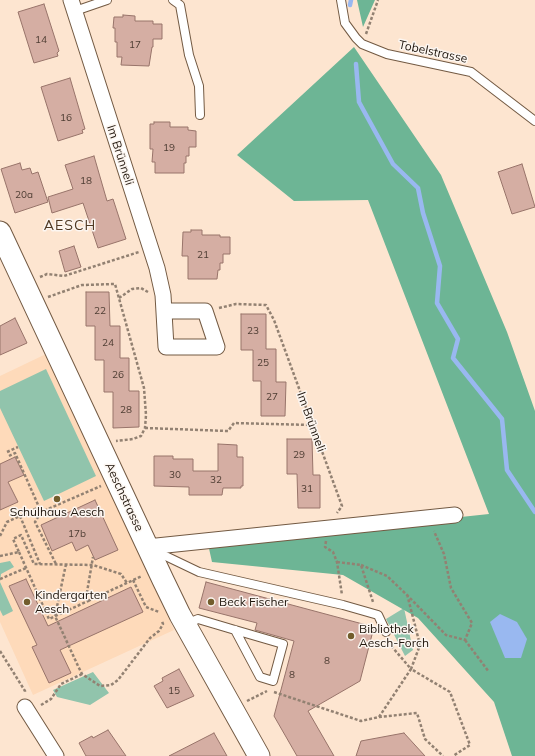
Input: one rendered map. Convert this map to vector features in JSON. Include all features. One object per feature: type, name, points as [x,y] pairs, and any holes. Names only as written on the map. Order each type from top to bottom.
[{"type":"main road","name":"Aeschstrasse","points":[[0,232],[34,302],[147,547],[167,609],[185,624],[259,756]]},
{"type":"street","name":"Im Brünneli","points":[[73,6],[157,268],[164,295],[166,347],[217,347],[205,312]]},
{"type":"street","points":[[165,310],[205,312]]},
{"type":"street","points":[[147,547],[455,515]]},
{"type":"street","points":[[32,706],[56,756]]},
{"type":"lane","points":[[73,6],[107,0]]},
{"type":"lane","points":[[172,0],[180,5],[189,55],[199,86],[200,116]]},
{"type":"lane","name":"Tobelstrasse","points":[[341,0],[345,23],[362,44],[387,54],[471,72],[535,121]]},
{"type":"lane","points":[[147,547],[199,572],[343,605],[378,615],[386,632]]},
{"type":"lane","points":[[185,624],[198,619],[284,644],[273,681],[260,678],[235,630]]},
{"type":"path","points":[[362,44],[378,0]]},
{"type":"path","points":[[47,274],[64,276],[150,249]]},
{"type":"path","points":[[34,302],[82,285],[115,284],[144,388],[146,415],[145,428],[140,436],[134,439],[114,441],[101,447]]},
{"type":"path","points":[[119,298],[132,289],[141,288],[152,294],[164,295]]},
{"type":"path","name":"Im Brünneli","points":[[205,312],[236,304],[266,305],[274,320],[342,506],[328,528]]},
{"type":"path","points":[[145,428],[228,431],[234,423],[312,425]]},
{"type":"path","points":[[7,452],[18,447]]},
{"type":"path","points":[[9,456],[15,453],[41,512]]},
{"type":"path","points":[[56,564],[35,522],[41,512],[83,494]]},
{"type":"path","points":[[0,536],[7,522],[39,507]]},
{"type":"path","points":[[20,516],[40,564]]},
{"type":"path","points":[[428,518],[444,554],[451,588],[472,623],[465,640]]},
{"type":"path","points":[[328,528],[325,546],[333,552],[337,562],[343,605]]},
{"type":"path","points":[[127,583],[121,574],[93,565],[34,564],[21,535],[13,539],[49,619],[87,600],[127,583],[141,576]]},
{"type":"path","points":[[0,556],[19,552]]},
{"type":"path","points":[[87,600],[93,557]]},
{"type":"path","points":[[337,562],[361,565],[387,576],[446,634],[465,640],[489,672]]},
{"type":"path","points":[[66,564],[55,616],[82,674],[100,686],[111,685],[118,680],[150,638],[159,631],[163,624],[167,609],[146,607],[133,580]]},
{"type":"path","points":[[361,565],[378,615]]},
{"type":"path","points":[[0,579],[26,568]]},
{"type":"path","points":[[379,717],[410,669],[420,645],[406,594]]},
{"type":"path","points":[[386,632],[393,648],[410,669],[450,692],[470,745],[453,756]]},
{"type":"path","points":[[0,651],[25,691],[32,706],[51,699],[61,684],[82,674]]},
{"type":"path","points":[[254,697],[269,690],[361,721],[379,717],[417,713],[425,739],[443,756]]},
{"type":"shaded area","name":"Schulhaus Aesch","points":[[46,354],[174,630],[33,695],[0,622],[0,376]]},
{"type":"green space","points":[[357,0],[375,0],[363,27]]},
{"type":"green space","points":[[354,47],[441,175],[507,332],[535,411],[535,756],[512,756],[494,702],[418,618],[343,575],[212,562],[208,544],[489,514],[368,200],[294,201],[237,155]]},
{"type":"green space","points":[[46,369],[96,476],[44,501],[0,408],[0,391]]},
{"type":"green space","points":[[10,561],[14,567],[1,574],[0,582],[0,563]]},
{"type":"green space","points":[[0,582],[13,611],[3,616],[0,610]]},
{"type":"green space","points":[[404,608],[413,650],[405,656],[386,619]]},
{"type":"green space","points":[[93,672],[109,693],[90,705],[57,697],[53,690]]},
{"type":"water","points":[[500,614],[517,622],[527,639],[521,658],[505,658],[490,622]]},
{"type":"building","points":[[44,4],[59,51],[57,53],[58,56],[34,63],[18,12]]},
{"type":"building","points":[[123,15],[135,16],[135,21],[153,21],[153,24],[162,24],[162,39],[153,39],[149,66],[121,65],[122,57],[117,57],[117,42],[115,42],[115,28],[113,28],[114,17],[123,17]]},
{"type":"building","points":[[70,78],[85,129],[82,130],[83,133],[58,141],[41,87]]},
{"type":"building","points":[[154,122],[170,122],[170,127],[188,127],[188,130],[196,131],[196,147],[189,147],[189,156],[186,156],[186,163],[184,163],[184,173],[155,173],[155,162],[152,162],[153,149],[150,149],[150,124],[154,124]]},
{"type":"building","points":[[94,156],[107,201],[113,199],[126,239],[98,248],[83,203],[52,213],[48,197],[73,189],[65,165]]},
{"type":"building","points":[[20,163],[22,170],[30,168],[32,174],[38,172],[48,202],[15,213],[1,169]]},
{"type":"building","points":[[522,164],[535,207],[512,214],[498,172]]},
{"type":"building","points":[[191,230],[202,230],[202,235],[220,235],[220,237],[230,237],[230,254],[223,254],[223,263],[220,263],[220,270],[218,270],[217,279],[188,279],[188,256],[182,256],[183,232],[191,232]]},
{"type":"building","points":[[74,246],[81,267],[65,272],[59,251]]},
{"type":"building","points":[[86,292],[109,292],[110,326],[120,326],[120,358],[129,358],[129,391],[139,391],[139,427],[113,428],[113,392],[104,392],[104,360],[95,360],[95,326],[86,326]]},
{"type":"building","points":[[241,314],[266,314],[266,349],[276,349],[276,382],[286,382],[285,416],[261,416],[261,381],[253,381],[253,350],[241,350]]},
{"type":"building","points":[[15,318],[27,343],[0,355],[0,326]]},
{"type":"building","points":[[287,439],[312,439],[313,475],[320,475],[320,508],[298,508],[297,474],[287,474]]},
{"type":"building","points":[[218,444],[237,445],[237,457],[243,457],[243,486],[241,486],[241,488],[223,488],[222,495],[189,495],[189,487],[154,486],[154,456],[173,456],[173,459],[193,459],[193,471],[218,471]]},
{"type":"building","name":"Schulhaus Aesch","points":[[15,457],[24,475],[8,482],[18,502],[0,510],[0,464]]},
{"type":"building","name":"Schulhaus Aesch","points":[[95,500],[118,550],[95,560],[88,545],[76,551],[72,542],[52,551],[41,525]]},
{"type":"building","points":[[26,579],[48,626],[131,587],[143,612],[60,650],[71,673],[49,683],[32,647],[37,645],[9,586]]},
{"type":"building","points":[[206,582],[374,627],[360,681],[308,711],[334,756],[297,756],[274,716],[294,641],[255,630],[257,623],[199,608]]},
{"type":"building","points":[[179,669],[194,696],[167,708],[154,686],[163,681],[162,678]]},
{"type":"building","points":[[108,730],[126,756],[86,756],[79,743]]},
{"type":"building","points":[[214,733],[227,756],[169,756]]},
{"type":"building","points":[[404,733],[425,756],[356,756],[361,741]]},
{"type":"waterway","points":[[350,5],[351,0]]},
{"type":"waterway","points":[[356,64],[359,102],[393,164],[418,188],[423,213],[440,266],[437,303],[458,339],[453,358],[502,419],[507,470],[535,512]]},
{"type":"place","name":"Schulhaus Aesch","points":[[57,499]]},
{"type":"place","name":"Kindergarten Aesch","points":[[27,602]]},
{"type":"place","name":"Beck Fischer","points":[[211,602]]},
{"type":"place","name":"Bibliothek Aesch-Forch","points":[[351,636]]},
{"type":"district","name":"AESCH","points":[[70,226]]}]
